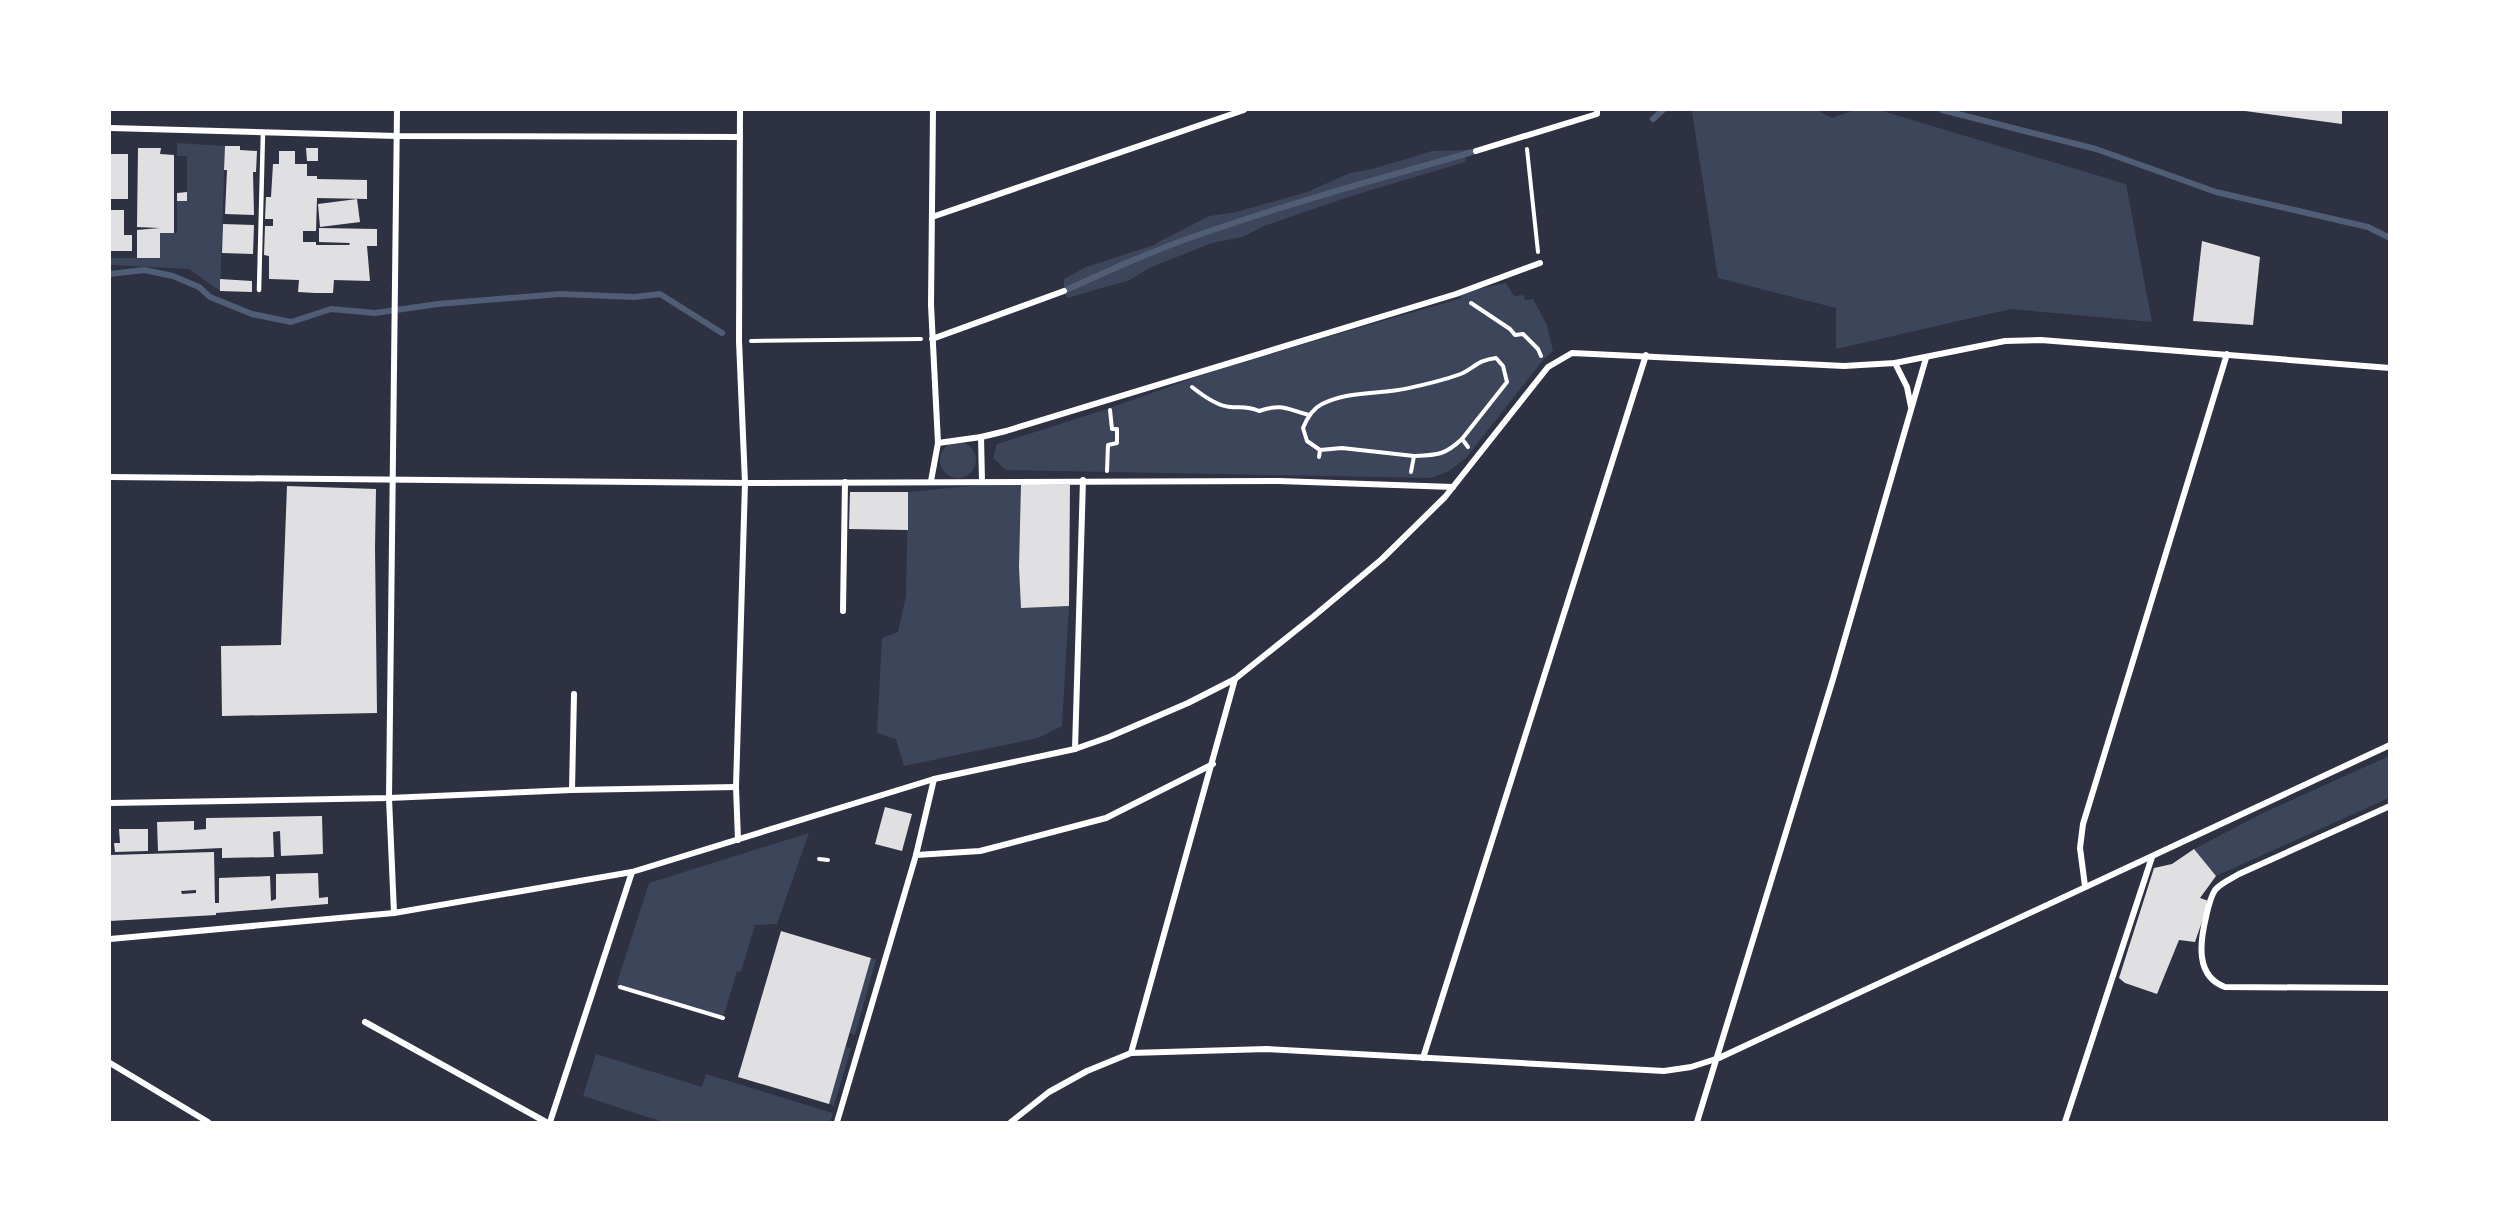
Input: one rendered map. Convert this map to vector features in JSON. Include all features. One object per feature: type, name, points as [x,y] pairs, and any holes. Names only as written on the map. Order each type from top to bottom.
[{"type":"street","points":[[394,913],[389,798],[397,110]]},
{"type":"street","points":[[738,840],[736,787],[745,483],[739,342],[740,110]]},
{"type":"street","points":[[931,481],[938,442],[932,339],[933,110]]},
{"type":"street","points":[[932,217],[1244,110]]},
{"type":"street","points":[[1476,151],[1597,112]]},
{"type":"street","points":[[110,128],[397,136],[740,137]]},
{"type":"street","points":[[938,442],[981,437],[1456,294],[1539,263]]},
{"type":"street","points":[[932,339],[1064,291]]},
{"type":"street","points":[[110,939],[394,913],[632,872],[934,779],[1075,749],[1164,714],[1235,679],[1382,559],[1453,487],[1548,366],[1572,353],[1845,366],[1895,363],[1926,358],[2005,340],[2041,340],[2390,368]]},
{"type":"street","points":[[2085,886],[2080,848],[2083,824],[2227,354]]},
{"type":"street","points":[[1423,1058],[1646,355]]},
{"type":"street","points":[[1697,1122],[1719,1058],[1926,358]]},
{"type":"street","points":[[1895,363],[1907,387],[1911,410]]},
{"type":"street","points":[[981,437],[982,481]]},
{"type":"street","points":[[110,477],[745,483],[1279,480],[1453,487]]},
{"type":"street","points":[[1075,749],[1083,480]]},
{"type":"street","points":[[843,611],[845,482]]},
{"type":"street","points":[[1131,1053],[1235,679]]},
{"type":"street","points":[[573,790],[574,694]]},
{"type":"street","points":[[1011,1122],[1049,1092],[1087,1071],[1131,1053],[1267,1049],[1664,1071],[1691,1067],[1719,1058],[2390,745]]},
{"type":"street","points":[[916,855],[980,851],[1106,818],[1213,764]]},
{"type":"street","points":[[837,1122],[916,855],[934,779]]},
{"type":"street","points":[[110,803],[389,798],[573,790],[736,787]]},
{"type":"street","points":[[2390,806],[2239,874],[2220,885],[2211,898],[2201,939],[2204,967],[2208,976],[2216,984],[2225,987],[2390,988]]},
{"type":"street","points":[[2065,1122],[2152,857]]},
{"type":"street","points":[[365,1022],[548,1122],[632,872]]},
{"type":"street","points":[[110,1063],[208,1122]]},
{"type":"lane","points":[[259,290],[263,132]]},
{"type":"path","points":[[1526,136],[1539,263]]},
{"type":"path","points":[[1456,294],[1485,311],[1515,335],[1522,334],[1538,348],[1548,366]]},
{"type":"path","points":[[739,342],[932,339]]},
{"type":"path","points":[[1496,358],[1503,366],[1507,382],[1462,439],[1449,451],[1438,455],[1414,456],[1342,448],[1320,450],[1307,441],[1303,428],[1309,414],[1321,404],[1354,393],[1393,391],[1463,373],[1483,360],[1496,358]]},
{"type":"path","points":[[1185,380],[1209,399],[1228,407],[1250,406],[1259,411],[1273,406],[1285,406],[1309,414]]},
{"type":"path","points":[[1507,382],[1515,382]]},
{"type":"path","points":[[1107,472],[1108,445],[1117,443],[1117,429],[1112,429],[1110,408]]},
{"type":"path","points":[[1462,439],[1472,450]]},
{"type":"path","points":[[1319,457],[1320,450]]},
{"type":"path","points":[[1410,476],[1414,456]]},
{"type":"path","points":[[819,859],[828,860]]},
{"type":"path","points":[[620,987],[723,1018]]},
{"type":"shaded area","points":[[1697,110],[1816,110],[1832,118],[1854,110],[1879,110],[2126,184],[2152,322],[2011,309],[1836,349],[1836,308],[1718,278],[1692,112]]},
{"type":"shaded area","points":[[177,143],[225,146],[220,291],[189,269],[110,265],[110,258],[159,258],[160,233],[177,233],[177,201],[187,200],[187,156],[177,156]]},
{"type":"shaded area","points":[[1467,150],[1465,162],[1351,196],[1264,226],[1243,237],[1212,243],[1149,268],[1130,280],[1067,298],[1064,291],[1064,279],[1086,267],[1151,246],[1209,216],[1236,212],[1307,192],[1350,173],[1372,169],[1432,151]]},
{"type":"shaded area","points":[[1506,283],[1514,296],[1524,295],[1525,300],[1533,299],[1547,325],[1553,351],[1543,360],[1466,458],[1449,471],[1431,478],[1006,470],[993,458],[997,444],[1110,408],[1224,367],[1462,298],[1456,294]]},
{"type":"shaded area","points":[[958,442],[971,447],[976,460],[971,473],[958,478],[945,473],[940,460],[945,447]]},
{"type":"shaded area","points":[[1023,481],[1022,608],[1069,606],[1062,726],[1038,738],[904,766],[896,739],[877,733],[882,638],[898,632],[906,596],[908,492]]},
{"type":"shaded area","points":[[2389,756],[2389,798],[2216,876],[2194,849],[2263,813]]},
{"type":"shaded area","points":[[809,833],[777,924],[755,925],[741,972],[737,971],[723,1018],[616,986],[649,883]]},
{"type":"shaded area","points":[[871,958],[876,960],[855,1035],[849,1033]]},
{"type":"shaded area","points":[[846,1047],[851,1048],[834,1106],[829,1104]]},
{"type":"shaded area","points":[[596,1054],[702,1087],[706,1074],[833,1113],[830,1122],[663,1122],[583,1096]]},
{"type":"building","points":[[2342,110],[2342,124],[2245,111]]},
{"type":"building","points":[[225,146],[240,146],[240,150],[257,151],[256,172],[253,172],[254,215],[225,214],[227,170],[224,170]]},
{"type":"building","points":[[138,148],[161,148],[160,154],[174,155],[174,233],[160,233],[160,258],[137,258],[137,230],[160,228],[137,227]]},
{"type":"building","points":[[306,148],[318,148],[318,161],[307,161]]},
{"type":"building","points":[[279,151],[295,151],[295,164],[307,164],[307,176],[317,176],[317,179],[367,180],[367,199],[317,198],[316,231],[303,231],[303,242],[316,242],[316,245],[349,245],[350,243],[319,242],[319,228],[377,229],[377,246],[367,246],[370,281],[334,280],[333,293],[315,293],[298,292],[299,280],[269,279],[269,256],[264,255],[265,226],[273,226],[273,219],[265,219],[266,197],[271,197],[273,164],[279,164]]},
{"type":"building","points":[[110,154],[128,154],[128,199],[110,199]]},
{"type":"building","points":[[187,192],[187,201],[177,201],[177,193]]},
{"type":"building","points":[[357,199],[360,222],[320,227],[318,204]]},
{"type":"building","points":[[110,210],[124,210],[124,235],[132,235],[132,251],[110,251]]},
{"type":"building","points":[[223,224],[254,225],[253,254],[222,253]]},
{"type":"building","points":[[2202,241],[2260,257],[2253,325],[2193,321]]},
{"type":"building","points":[[220,279],[252,281],[252,292],[220,291]]},
{"type":"building","points":[[1021,485],[1070,485],[1069,606],[1021,608],[1019,567]]},
{"type":"building","points":[[287,486],[376,489],[377,713],[222,716],[221,646],[281,645]]},
{"type":"building","points":[[850,492],[908,492],[908,530],[849,529]]},
{"type":"building","points":[[885,807],[912,814],[902,851],[875,844]]},
{"type":"building","points":[[322,816],[323,854],[281,856],[280,831],[273,832],[274,857],[222,858],[222,848],[158,851],[157,822],[194,821],[194,830],[206,829],[206,818]]},
{"type":"building","points":[[119,829],[148,829],[148,851],[115,852],[114,843],[120,843]]},
{"type":"building","points":[[2194,849],[2216,876],[2200,898],[2209,901],[2195,942],[2179,940],[2157,994],[2125,983],[2119,978],[2154,868],[2172,864]]},
{"type":"building","points":[[214,852],[215,903],[219,903],[219,878],[270,876],[271,901],[276,899],[276,874],[318,873],[319,898],[328,897],[328,904],[216,913],[216,915],[110,921],[110,855]],"holes":[[[196,890],[196,893],[182,894],[181,891]]]},
{"type":"building","points":[[781,931],[871,958],[829,1104],[738,1077]]},
{"type":"waterway","points":[[1653,119],[1663,110]]},
{"type":"waterway","points":[[1942,110],[2096,149],[2216,192],[2368,227],[2390,238]]},
{"type":"waterway","points":[[1064,291],[1151,253],[1204,233],[1305,200],[1476,151]]},
{"type":"waterway","points":[[110,274],[144,270],[173,276],[199,287],[210,297],[252,314],[291,322],[331,309],[375,313],[438,304],[560,294],[635,297],[660,294],[722,333]]}]
